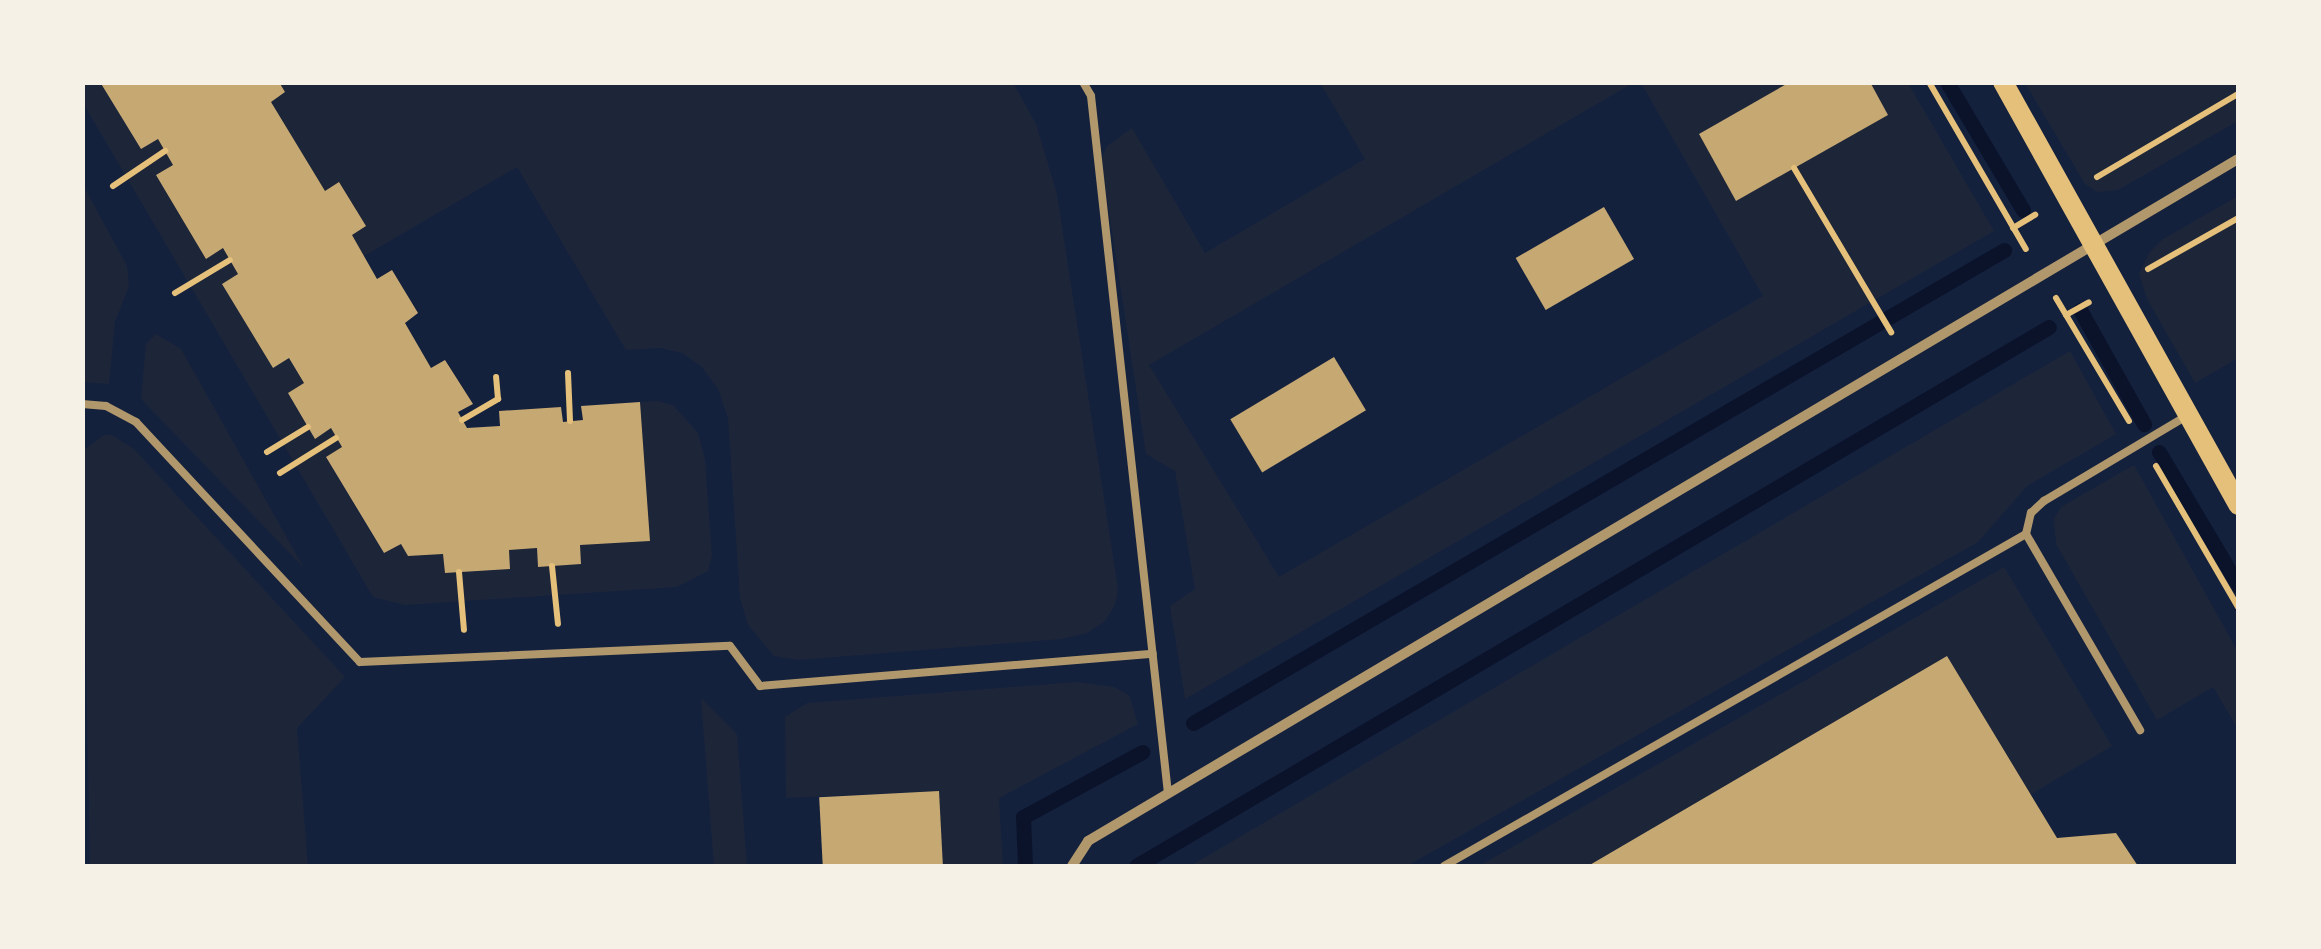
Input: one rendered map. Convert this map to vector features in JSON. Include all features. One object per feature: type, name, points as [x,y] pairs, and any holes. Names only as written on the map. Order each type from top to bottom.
[{"type":"main road","points":[[2004,82],[2238,505]]},
{"type":"street","points":[[1072,866],[1088,841],[2238,159]]},
{"type":"lane","points":[[1083,82],[1091,96],[1168,794]]},
{"type":"lane","points":[[82,404],[106,406],[136,422],[360,662],[730,646],[760,686],[1154,654]]},
{"type":"lane","points":[[2140,730],[2026,534],[2031,513],[2044,501],[2189,415]]},
{"type":"lane","points":[[1444,866],[2026,534]]},
{"type":"path","points":[[1928,82],[2238,608]]},
{"type":"path","points":[[2085,184],[2238,94]]},
{"type":"path","points":[[113,186],[165,151]]},
{"type":"path","points":[[1794,168],[1892,335]]},
{"type":"path","points":[[2139,274],[2238,218]]},
{"type":"path","points":[[176,293],[230,260]]},
{"type":"path","points":[[568,372],[570,421]]},
{"type":"path","points":[[462,420],[498,398],[496,377]]},
{"type":"path","points":[[268,452],[308,426]]},
{"type":"path","points":[[280,474],[336,438]]},
{"type":"path","points":[[552,566],[560,653]]},
{"type":"path","points":[[459,572],[466,657]]},
{"type":"shaded area","points":[[279,82],[1013,83],[1036,124],[1057,194],[1118,589],[1115,605],[1105,621],[1087,633],[1062,639],[798,660],[774,656],[748,625],[740,598],[728,418],[718,389],[702,367],[682,353],[660,348],[626,350],[517,167],[364,256],[271,102],[285,92]]},
{"type":"shaded area","points":[[82,83],[100,83],[141,149],[158,139],[173,165],[156,175],[206,258],[223,248],[238,274],[223,285],[273,368],[289,358],[304,383],[288,394],[314,438],[331,428],[342,447],[326,458],[383,553],[401,544],[408,556],[443,554],[446,573],[510,569],[509,550],[537,548],[538,566],[580,564],[580,545],[650,541],[640,402],[658,401],[673,405],[698,433],[705,459],[712,556],[708,571],[677,587],[405,605],[373,597],[83,103]]},
{"type":"shaded area","points":[[1320,83],[1633,83],[1149,365],[1279,577],[1763,296],[1641,83],[1790,83],[1699,134],[1737,201],[1870,83],[1908,83],[1994,231],[1185,699],[1170,606],[1195,589],[1175,471],[1146,454],[1101,160],[1107,146],[1132,128],[1205,253],[1365,159]]},
{"type":"shaded area","points":[[2025,83],[2238,83],[2238,121],[2118,190],[2097,192],[2085,184]]},
{"type":"shaded area","points":[[82,183],[127,266],[129,286],[115,322],[109,384],[83,382]]},
{"type":"shaded area","points":[[2238,196],[2238,358],[2195,383],[2147,299],[2139,274],[2149,253],[2163,239]]},
{"type":"shaded area","points":[[156,334],[181,349],[304,568],[141,399],[146,344]]},
{"type":"shaded area","points":[[2070,351],[2116,434],[2027,486],[1978,542],[1407,866],[1190,866]]},
{"type":"shaded area","points":[[104,435],[112,435],[134,449],[345,677],[297,728],[308,866],[90,866],[82,457],[86,448]]},
{"type":"shaded area","points":[[2134,465],[2238,652],[2238,729],[2213,687],[2157,720],[2056,544],[2054,519],[2061,507]]},
{"type":"shaded area","points":[[2004,567],[2112,746],[2030,795],[1947,656],[1588,866],[1479,866]]},
{"type":"shaded area","points":[[1077,682],[1114,687],[1129,695],[1138,724],[999,798],[1003,866],[943,866],[938,791],[786,798],[785,717],[807,703]]},
{"type":"shaded area","points":[[701,698],[737,734],[747,866],[714,866]]},
{"type":"building","points":[[100,82],[279,82],[285,92],[271,102],[325,191],[339,182],[366,226],[352,235],[377,279],[392,270],[418,313],[405,323],[431,368],[445,360],[473,404],[458,412],[467,428],[500,426],[499,411],[561,407],[563,422],[583,420],[581,406],[640,402],[650,541],[580,545],[581,564],[538,567],[537,548],[509,550],[510,569],[445,573],[443,554],[408,556],[401,544],[384,553],[326,457],[342,447],[331,428],[315,439],[288,393],[304,383],[289,358],[273,368],[222,284],[238,274],[223,248],[206,259],[156,175],[173,165],[158,139],[141,149]]},
{"type":"building","points":[[1790,82],[1870,82],[1888,115],[1736,201],[1699,134]]},
{"type":"building","points":[[1604,207],[1634,259],[1546,310],[1516,258]]},
{"type":"building","points":[[1334,357],[1366,410],[1262,472],[1230,419]]},
{"type":"building","points":[[1947,656],[2057,838],[2116,833],[2138,866],[1588,866]]},
{"type":"building","points":[[939,791],[943,866],[823,866],[819,797]]},
{"type":"waterway","points":[[1947,82],[2023,210]]},
{"type":"waterway","points":[[1193,723],[2004,250]]},
{"type":"waterway","points":[[2080,310],[2144,424]]},
{"type":"waterway","points":[[1136,866],[2049,327]]},
{"type":"waterway","points":[[2159,452],[2238,585]]},
{"type":"waterway","points":[[1025,866],[1023,817],[1142,752]]}]
